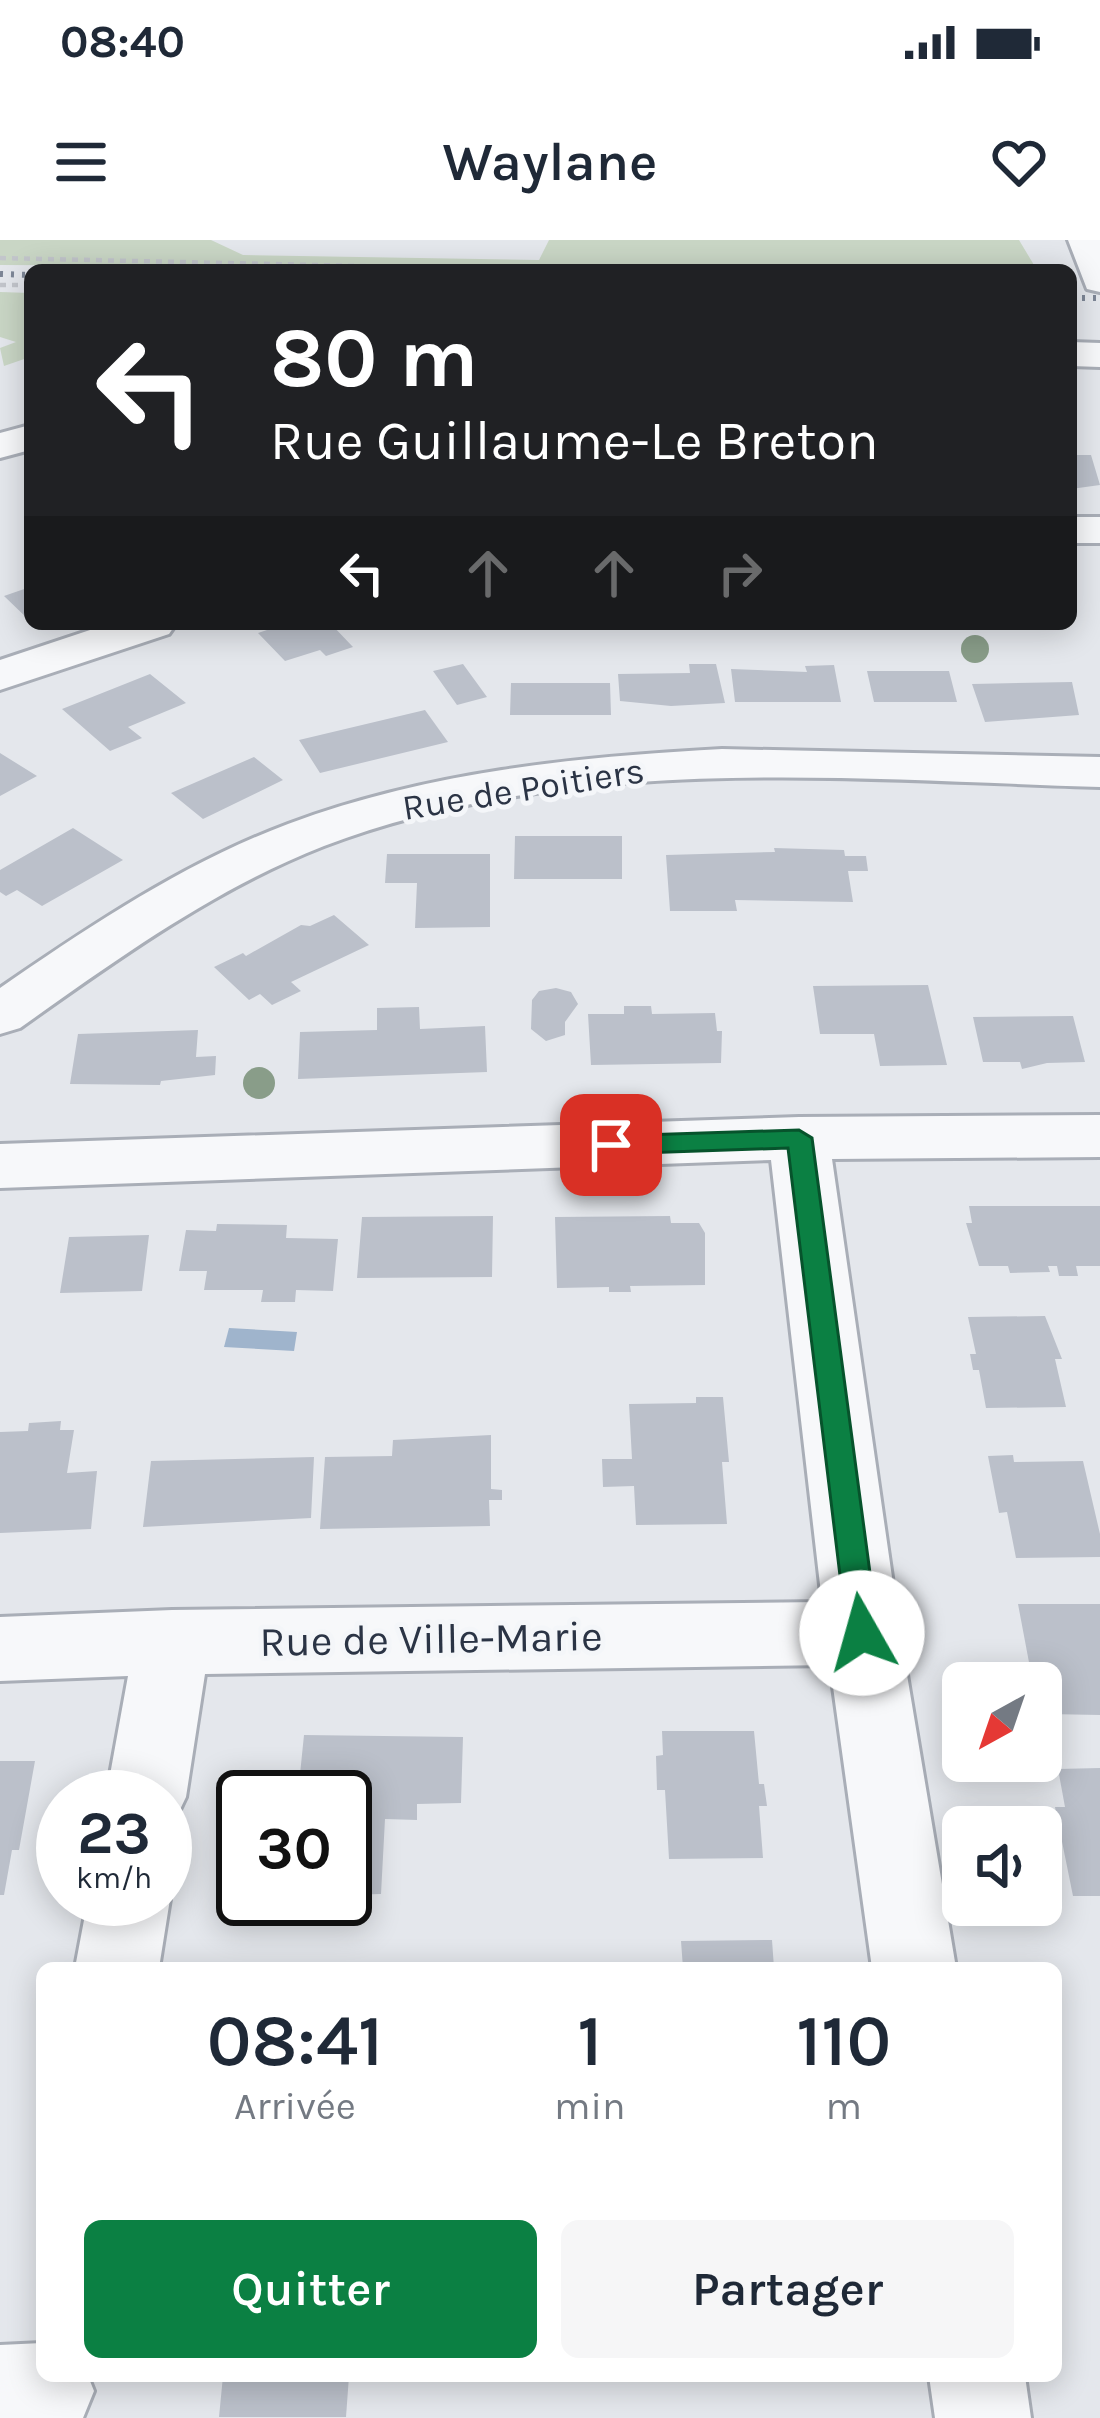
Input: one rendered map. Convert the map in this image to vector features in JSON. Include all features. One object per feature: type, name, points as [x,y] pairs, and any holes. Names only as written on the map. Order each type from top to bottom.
[{"type":"street","points":[[1086,240],[1100,281]]},
{"type":"street","points":[[0,676],[135,630]]},
{"type":"street","name":"Rue de Poitiers","points":[[0,1015],[172,903],[262,856],[347,820],[464,790],[655,765],[743,762],[1100,772]]},
{"type":"street","points":[[0,1166],[799,1138],[1100,1136]]},
{"type":"street","points":[[799,1138],[862,1633],[913,1962]]},
{"type":"street","name":"Rue de Ville-Marie","points":[[0,1649],[172,1642],[862,1633]]},
{"type":"street","points":[[151,1770],[172,1642]]},
{"type":"street","points":[[118,1962],[124,1926]]},
{"type":"street","points":[[978,2382],[983,2418]]},
{"type":"path","points":[[0,258],[272,264]]},
{"type":"green space","points":[[0,240],[211,240],[243,255],[539,260],[549,240],[1019,240],[1033,264],[24,264],[0,265]]},
{"type":"green space","points":[[0,292],[24,293],[24,359],[4,366],[0,348],[16,342],[0,337]]},
{"type":"water","points":[[229,1328],[297,1332],[294,1351],[224,1347]]},
{"type":"building","points":[[1077,455],[1091,455],[1100,485],[1077,488]]},
{"type":"building","points":[[24,589],[24,615],[4,596]]},
{"type":"building","points":[[337,630],[353,647],[326,656],[320,650],[285,661],[258,633]]},
{"type":"building","points":[[463,664],[487,697],[457,705],[433,671]]},
{"type":"building","points":[[689,664],[716,664],[725,703],[671,706],[620,701],[618,674],[690,673]]},
{"type":"building","points":[[834,665],[841,702],[735,702],[731,669],[807,672],[805,666]]},
{"type":"building","points":[[867,671],[949,671],[957,702],[874,702]]},
{"type":"building","points":[[150,674],[186,703],[128,727],[142,738],[110,751],[62,709]]},
{"type":"building","points":[[1072,682],[1079,715],[985,722],[972,684]]},
{"type":"building","points":[[511,683],[610,683],[611,715],[510,715]]},
{"type":"building","points":[[425,710],[448,742],[320,773],[299,740]]},
{"type":"building","points":[[0,753],[37,776],[0,796]]},
{"type":"building","points":[[254,757],[283,780],[203,819],[171,793]]},
{"type":"building","points":[[73,828],[123,860],[42,906],[17,890],[6,896],[0,892],[0,870]]},
{"type":"building","points":[[515,836],[622,836],[622,879],[514,879]]},
{"type":"building","points":[[774,848],[844,850],[845,856],[866,856],[868,871],[848,871],[853,902],[735,900],[737,911],[670,911],[666,855],[775,852]]},
{"type":"building","points":[[387,854],[490,854],[490,927],[415,928],[417,883],[385,883]]},
{"type":"building","points":[[334,915],[369,945],[291,982],[301,991],[272,1005],[260,994],[249,1000],[214,967],[243,953],[246,956],[301,925]]},
{"type":"building","points":[[928,985],[947,1065],[880,1066],[874,1034],[820,1034],[813,986]]},
{"type":"building","points":[[539,991],[571,992],[578,1004],[565,1022],[565,1035],[546,1041],[531,1029],[532,1000]]},
{"type":"building","points":[[624,1006],[651,1006],[652,1014],[715,1013],[717,1031],[722,1031],[721,1063],[591,1065],[588,1014],[624,1014]]},
{"type":"building","points":[[419,1007],[420,1029],[485,1026],[487,1072],[298,1079],[300,1032],[377,1030],[377,1008]]},
{"type":"building","points":[[1073,1016],[1085,1062],[1022,1069],[1020,1062],[983,1062],[973,1017]]},
{"type":"building","points":[[198,1030],[196,1057],[216,1056],[215,1075],[161,1081],[160,1085],[70,1084],[78,1034]]},
{"type":"building","points":[[969,1206],[1100,1206],[1100,1266],[1076,1266],[1078,1276],[1059,1276],[1057,1266],[1048,1266],[1050,1272],[1010,1273],[1008,1266],[979,1266],[966,1223],[972,1223]]},
{"type":"building","points":[[493,1216],[492,1277],[357,1278],[362,1217]]},
{"type":"building","points":[[670,1216],[671,1223],[699,1223],[705,1233],[705,1285],[630,1286],[631,1292],[609,1292],[609,1287],[557,1288],[555,1217]]},
{"type":"building","points":[[217,1224],[287,1225],[286,1238],[338,1239],[333,1291],[296,1290],[295,1302],[261,1302],[263,1290],[204,1290],[207,1271],[179,1271],[186,1230],[216,1231]]},
{"type":"building","points":[[149,1235],[142,1291],[60,1293],[69,1237]]},
{"type":"building","points":[[1045,1316],[1062,1359],[1055,1359],[1066,1407],[986,1408],[979,1370],[973,1370],[970,1354],[976,1354],[968,1317]]},
{"type":"building","points":[[696,1397],[723,1397],[729,1462],[722,1462],[727,1524],[636,1525],[634,1486],[603,1487],[602,1459],[632,1459],[629,1404],[696,1403]]},
{"type":"building","points":[[61,1421],[60,1430],[74,1430],[67,1473],[97,1471],[91,1529],[0,1533],[0,1432],[28,1431],[29,1423]]},
{"type":"building","points":[[491,1435],[491,1489],[502,1490],[502,1500],[489,1500],[490,1526],[320,1529],[325,1457],[392,1456],[393,1440]]},
{"type":"building","points":[[1013,1455],[1014,1462],[1083,1461],[1100,1534],[1100,1557],[1016,1558],[1007,1512],[999,1513],[988,1456]]},
{"type":"building","points":[[314,1457],[311,1518],[143,1527],[151,1461]]},
{"type":"building","points":[[1018,1604],[1100,1604],[1100,1715],[1062,1714],[1062,1662],[1029,1662]]},
{"type":"building","points":[[662,1731],[754,1731],[759,1784],[764,1784],[767,1806],[759,1806],[763,1858],[669,1859],[665,1790],[657,1790],[656,1756],[663,1755]]},
{"type":"building","points":[[304,1735],[463,1737],[461,1803],[417,1804],[417,1820],[385,1819],[381,1894],[372,1894],[372,1770],[300,1770]]},
{"type":"building","points":[[0,1761],[35,1761],[19,1850],[12,1850],[4,1895],[0,1895]]},
{"type":"building","points":[[1100,1768],[1100,1896],[1073,1896],[1062,1842],[1062,1769]]},
{"type":"building","points":[[772,1940],[774,1962],[683,1962],[681,1941]]},
{"type":"building","points":[[222,2382],[349,2382],[346,2417],[219,2417]]},
{"type":"railway","points":[[0,274],[24,275]]},
{"type":"railway","points":[[1077,298],[1100,298]]},
{"type":"route","points":[[611,1145],[799,1138],[862,1633]]}]
